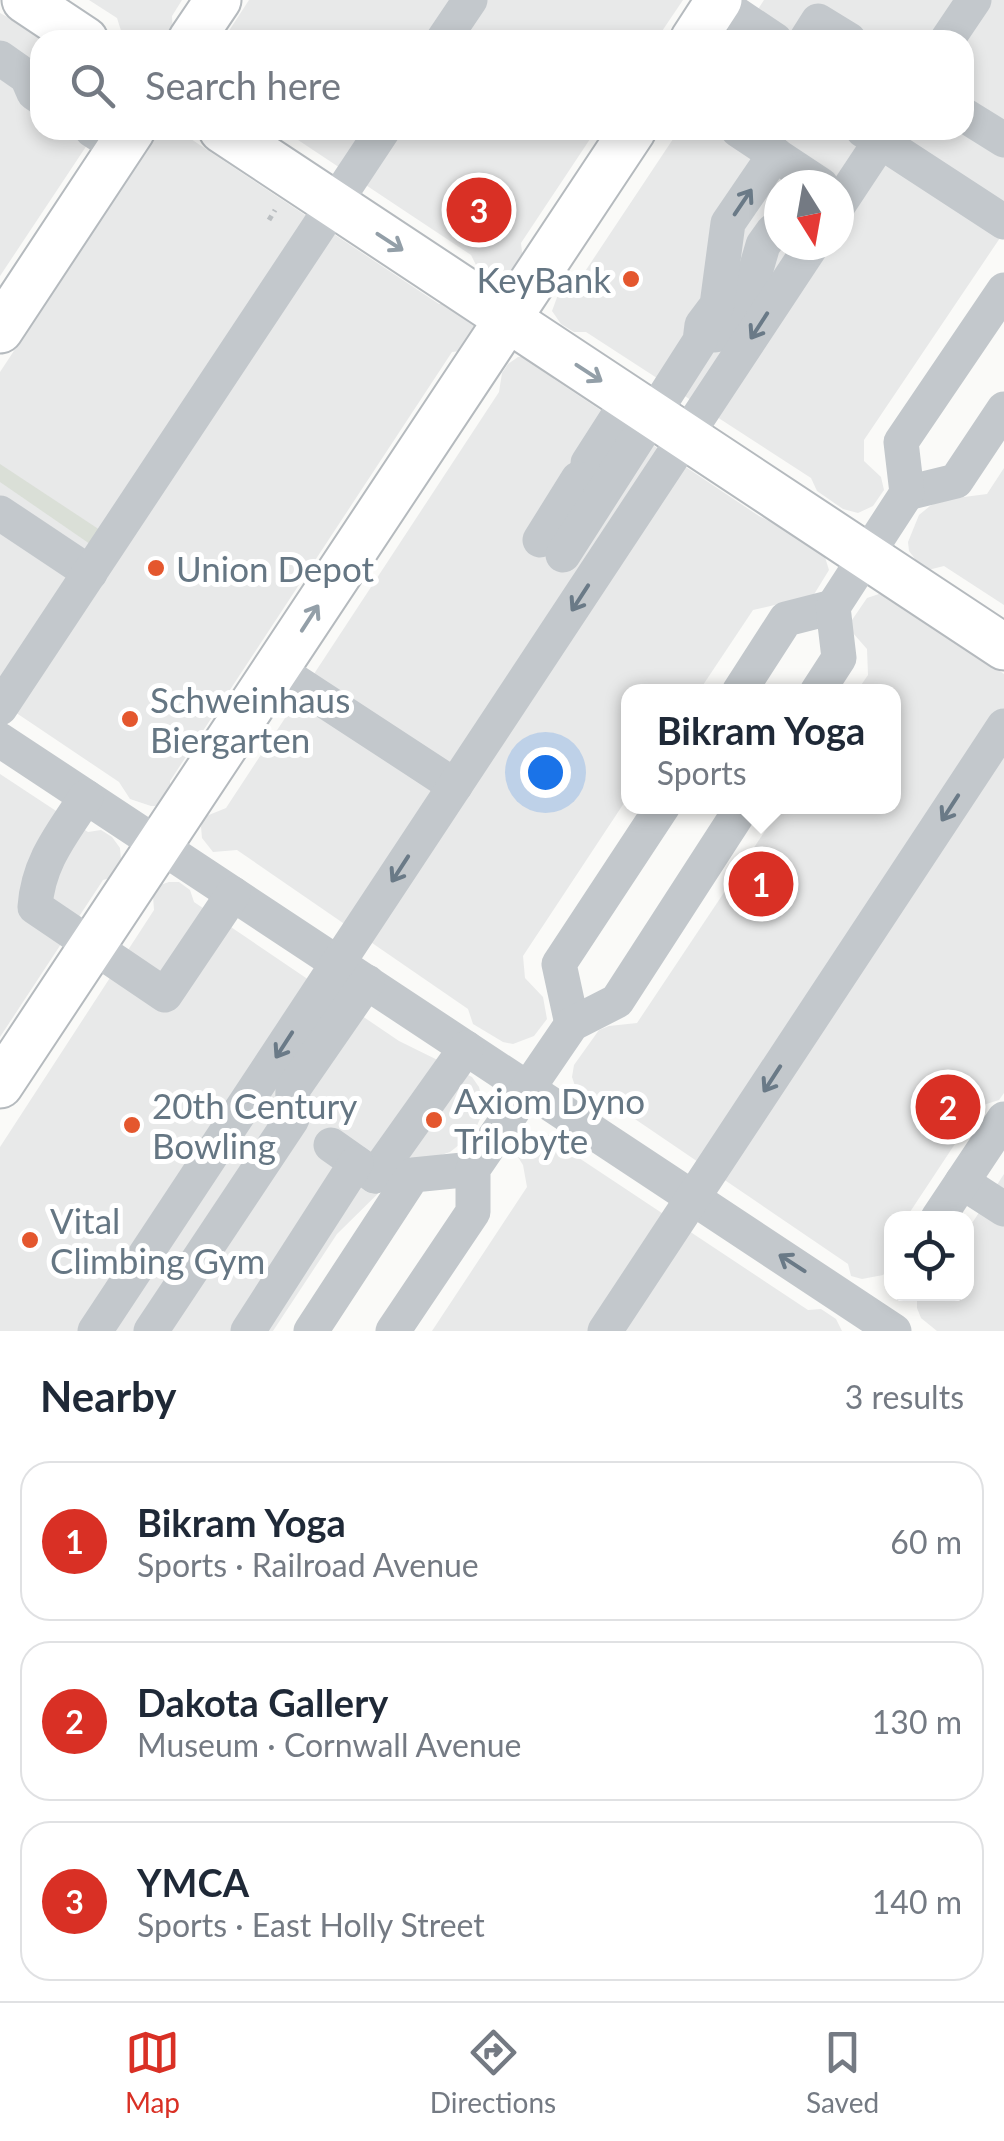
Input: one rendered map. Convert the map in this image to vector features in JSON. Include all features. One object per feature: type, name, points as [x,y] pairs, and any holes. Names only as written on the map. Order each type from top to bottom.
[{"type":"main road","points":[[25,0],[71,30]]},
{"type":"main road","points":[[198,30],[218,0]]},
{"type":"main road","points":[[699,30],[718,1]]},
{"type":"main road","points":[[0,330],[113,140]]},
{"type":"main road","points":[[237,140],[1004,648]]},
{"type":"main road","points":[[0,1085],[626,140]]},
{"type":"street","points":[[450,30],[470,0]]},
{"type":"street","points":[[954,30],[974,0]]},
{"type":"street","points":[[718,1],[760,30]]},
{"type":"street","points":[[812,30],[818,20],[833,30]]},
{"type":"street","points":[[0,58],[27,76],[30,83]]},
{"type":"street","points":[[974,120],[1004,140]]},
{"type":"street","points":[[0,708],[376,140]]},
{"type":"street","points":[[753,140],[796,170]]},
{"type":"street","points":[[845,170],[872,140]]},
{"type":"street","points":[[886,140],[1004,222]]},
{"type":"street","points":[[473,1169],[413,1175],[345,1155],[293,1089],[352,973],[655,417],[700,342],[702,325],[718,304],[728,223],[774,154]]},
{"type":"street","points":[[700,342],[716,335],[750,290],[764,244]]},
{"type":"street","points":[[655,417],[583,472],[551,547],[655,417],[798,260]]},
{"type":"street","points":[[822,684],[839,658],[833,607],[907,493],[902,442],[1004,290]]},
{"type":"street","points":[[907,493],[956,481],[1004,408]]},
{"type":"street","points":[[0,513],[90,572]]},
{"type":"street","points":[[743,684],[786,619],[833,607]]},
{"type":"street","points":[[276,669],[455,786]]},
{"type":"street","points":[[606,1331],[1004,726]]},
{"type":"street","points":[[0,740],[693,1198],[881,1317]]},
{"type":"street","points":[[86,797],[50,851],[36,881],[35,907],[165,995],[233,894]]},
{"type":"street","points":[[572,1024],[559,964],[658,814]]},
{"type":"street","points":[[393,1331],[473,1212],[473,1169],[572,1024],[617,1001],[738,814]]},
{"type":"street","points":[[96,1331],[352,973]]},
{"type":"street","points":[[150,1331],[466,1048]]},
{"type":"street","points":[[943,1211],[1004,1119]]},
{"type":"street","points":[[248,1331],[345,1155]]},
{"type":"street","points":[[312,1331],[345,1155]]},
{"type":"street","points":[[962,1182],[1004,1209]]},
{"type":"path","points":[[269,220],[275,210]]},
{"type":"shaded area","points":[[89,0],[182,0],[172,16],[173,30],[121,30],[117,18]]},
{"type":"shaded area","points":[[249,0],[683,0],[663,30],[230,30]]},
{"type":"shaded area","points":[[764,0],[1004,0],[1004,232],[864,440],[864,461],[881,477],[884,490],[873,506],[858,513],[843,509],[817,491],[811,478],[586,332],[574,332],[561,324],[552,311],[559,292],[574,288],[672,140],[974,140],[974,30],[744,30]]},
{"type":"shaded area","points":[[0,13],[31,30],[30,140],[89,140],[0,276]]},
{"type":"shaded area","points":[[147,140],[193,140],[439,304],[452,302],[471,316],[474,324],[474,336],[461,351],[452,352],[170,781],[160,806],[130,799],[119,782],[0,702],[0,372],[148,148]]},
{"type":"shaded area","points":[[298,140],[589,140],[521,243],[523,261],[510,275],[497,278],[478,269],[471,255]]},
{"type":"shaded area","points":[[530,356],[547,365],[554,379],[759,516],[814,543],[824,554],[829,570],[813,596],[753,610],[704,684],[621,684],[621,808],[523,956],[525,978],[543,997],[547,1019],[534,1036],[513,1044],[473,1024],[468,1009],[237,850],[213,852],[202,838],[201,827],[204,817],[226,808],[499,392],[502,373],[518,357]]},
{"type":"shaded area","points":[[0,464],[100,530],[90,544],[0,482]]},
{"type":"shaded area","points":[[1004,468],[1004,605],[944,566],[928,570],[909,551],[908,542],[919,515],[930,506],[941,500],[987,494]]},
{"type":"shaded area","points":[[879,594],[894,597],[1004,674],[1004,1093],[999,1100],[980,1106],[911,1211],[884,1211],[884,1274],[862,1279],[851,1276],[848,1264],[607,1100],[594,1105],[587,1101],[577,1092],[572,1077],[574,1065],[599,1030],[637,1023],[776,814],[901,814],[901,684],[862,684],[868,675],[867,649],[852,632],[852,620],[867,598]]},
{"type":"shaded area","points":[[0,774],[88,832],[101,830],[112,837],[120,848],[121,860],[113,877],[103,880],[0,1037]]},
{"type":"shaded area","points":[[179,882],[190,890],[194,902],[399,1041],[472,1077],[484,1107],[480,1119],[473,1134],[450,1152],[405,1167],[337,1234],[273,1331],[0,1331],[0,1147],[154,910],[153,896],[160,885]]},
{"type":"shaded area","points":[[532,1136],[558,1136],[573,1145],[576,1156],[808,1310],[821,1309],[836,1319],[842,1331],[432,1331],[527,1187],[523,1165],[516,1154]]},
{"type":"shaded area","points":[[1004,1174],[1004,1331],[937,1331],[921,1318],[917,1301],[974,1301],[974,1220]]},
{"type":"place","name":"YMCA","points":[[479,210]]},
{"type":"place","name":"KeyBank","points":[[631,279]]},
{"type":"place","name":"Union Depot","points":[[156,568]]},
{"type":"place","name":"Schweinhaus Biergarten","points":[[130,719]]},
{"type":"place","name":"Bikram Yoga","points":[[761,884]]},
{"type":"place","name":"Dakota Gallery","points":[[948,1107]]},
{"type":"place","name":"Axiom Dyno Trilobyte","points":[[434,1120]]},
{"type":"place","name":"20th Century Bowling","points":[[132,1125]]},
{"type":"place","name":"Vital Climbing Gym","points":[[30,1240]]}]
